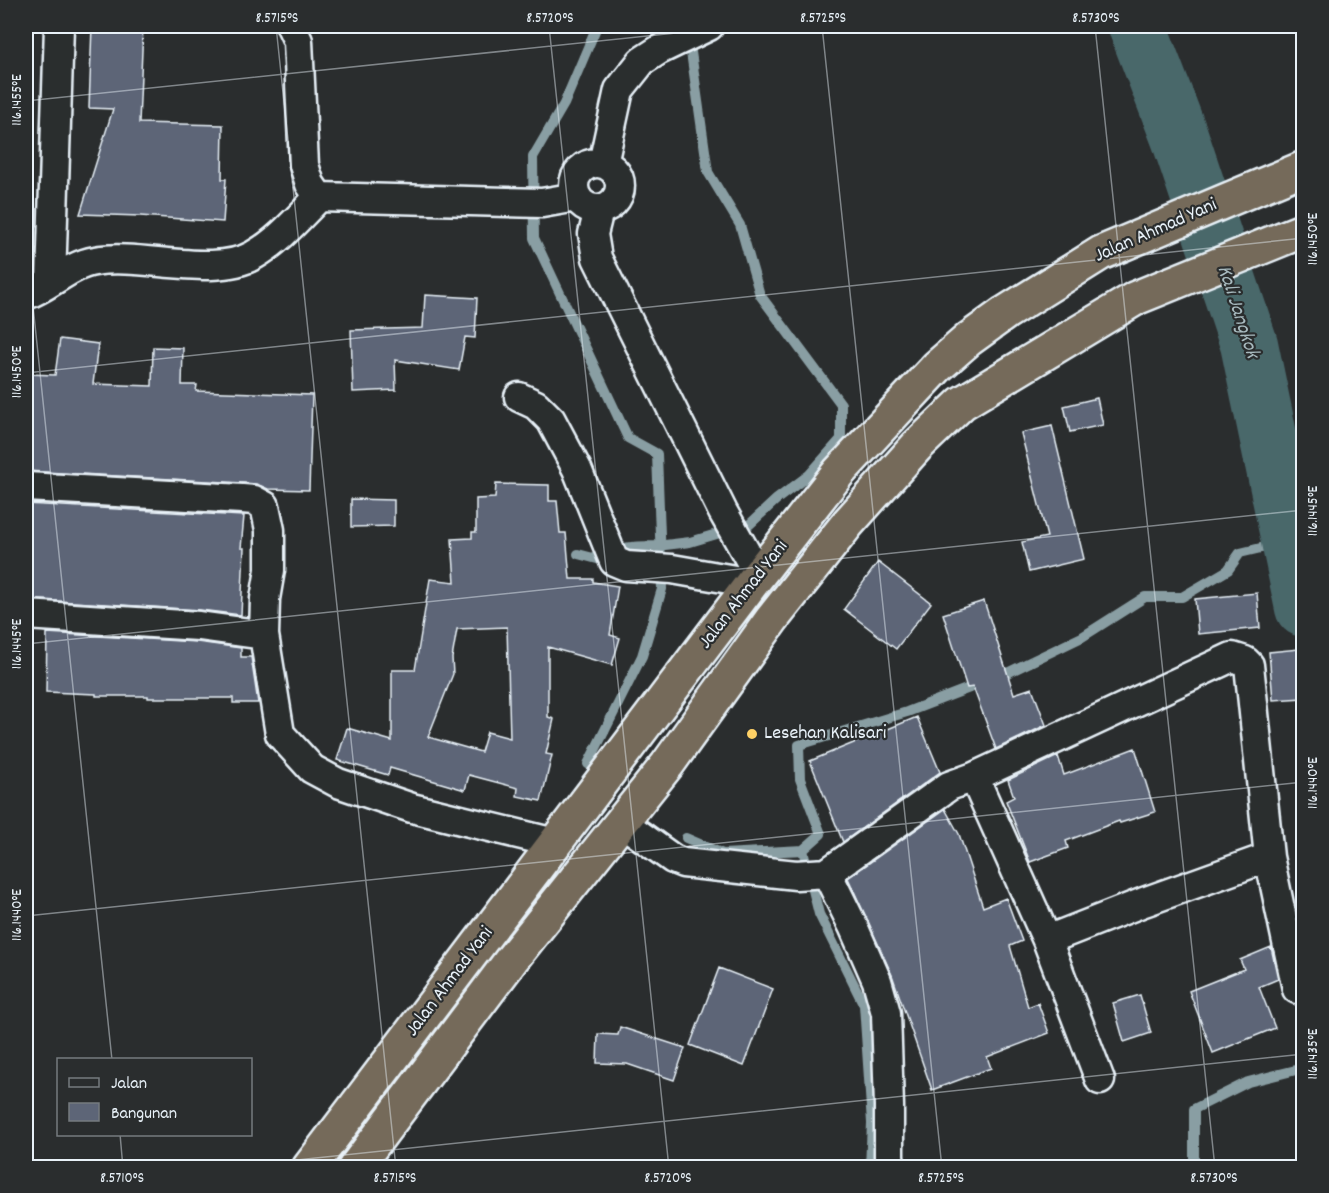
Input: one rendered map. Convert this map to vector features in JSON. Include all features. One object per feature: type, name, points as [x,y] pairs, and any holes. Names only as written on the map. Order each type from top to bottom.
[{"type":"highway","name":"Jalan Ahmad Yani","points":[[309,1167],[633,739],[839,472],[938,366],[969,339],[1005,313],[1101,253],[1304,168]]},
{"type":"highway","points":[[355,1167],[512,959],[623,823],[772,619],[848,523],[917,446],[962,403],[1136,298],[1304,230]]},
{"type":"highway","points":[[633,739],[667,765]]},
{"type":"street","points":[[51,281],[59,26]]},
{"type":"street","points":[[291,26],[298,41],[304,165],[310,184],[319,197]]},
{"type":"street","points":[[603,164],[619,90],[642,61],[659,50],[709,26]]},
{"type":"street","points":[[26,295],[93,261],[235,263],[254,255],[271,242],[319,197],[587,203],[611,206],[619,195],[620,182],[615,170],[603,164],[590,164],[579,172],[574,184],[587,203],[597,258],[740,542],[756,579],[626,566],[611,552],[577,469],[551,420],[536,405],[519,397]]},
{"type":"street","points":[[26,487],[242,499],[260,502],[265,506],[270,530],[270,570],[264,635],[280,734],[312,769],[338,783],[412,808],[555,843]]},
{"type":"street","points":[[26,615],[200,626],[264,635]]},
{"type":"street","points":[[623,823],[682,863],[814,874],[949,786],[974,777],[1232,657],[1237,658],[1249,665],[1269,857],[1297,989]]},
{"type":"street","points":[[974,777],[1047,940],[1100,1080]]},
{"type":"street","points":[[1047,940],[1269,857]]},
{"type":"street","points":[[814,874],[854,926],[877,981],[886,1013],[891,1167]]},
{"type":"building","points":[[92,26],[143,26],[139,123],[223,125],[222,179],[226,179],[223,222],[80,214],[113,109],[89,108]]},
{"type":"building","points":[[425,295],[477,298],[475,338],[465,337],[459,370],[395,360],[396,390],[353,392],[351,330],[423,328]]},
{"type":"building","points":[[60,339],[98,344],[93,384],[152,386],[153,347],[183,348],[182,385],[197,385],[196,391],[312,395],[309,490],[268,489],[256,484],[243,483],[26,471],[26,374],[55,375]]},
{"type":"building","points":[[1097,398],[1103,425],[1070,432],[1064,406]]},
{"type":"building","points":[[1052,426],[1084,559],[1029,572],[1022,542],[1047,537],[1021,433]]},
{"type":"building","points":[[496,484],[549,485],[549,501],[557,501],[560,533],[566,533],[570,579],[593,579],[593,582],[618,586],[610,635],[620,638],[612,665],[548,647],[548,717],[554,719],[546,754],[552,755],[541,801],[517,796],[518,788],[469,775],[465,790],[390,768],[388,775],[337,760],[347,728],[392,741],[392,670],[415,670],[430,579],[455,582],[452,539],[472,538],[472,532],[476,532],[476,499],[495,498]],"holes":[[[507,627],[510,738],[487,732],[481,752],[428,737],[453,674],[452,658],[457,629]]]},
{"type":"building","points":[[351,499],[394,500],[394,526],[351,527]]},
{"type":"building","points":[[26,504],[244,516],[241,548],[244,548],[241,615],[200,610],[26,599]]},
{"type":"building","points":[[878,562],[931,603],[896,649],[844,609]]},
{"type":"building","points":[[1257,593],[1260,628],[1198,634],[1195,599]]},
{"type":"building","points":[[984,601],[1014,694],[1032,688],[1046,725],[996,749],[973,687],[967,688],[943,614]]},
{"type":"building","points":[[47,633],[197,642],[241,648],[241,657],[251,657],[258,703],[233,703],[233,698],[148,698],[148,696],[96,696],[96,694],[46,692]]},
{"type":"building","points":[[1299,649],[1303,698],[1273,700],[1269,652]]},
{"type":"building","points":[[917,717],[940,772],[843,842],[810,761]]},
{"type":"building","points":[[1135,748],[1155,812],[1120,823],[1119,821],[1066,841],[1068,848],[1030,862],[1006,801],[1014,797],[1008,780],[1058,756],[1064,775]]},
{"type":"building","points":[[945,809],[959,834],[983,907],[1006,898],[1022,941],[1010,946],[1028,1007],[1038,1003],[1049,1033],[987,1057],[991,1068],[932,1090],[892,975],[848,878]]},
{"type":"building","points":[[1271,947],[1278,979],[1259,987],[1275,1028],[1213,1053],[1189,991],[1244,969],[1240,960]]},
{"type":"building","points":[[719,968],[773,989],[744,1066],[690,1045]]},
{"type":"building","points":[[1140,995],[1151,1033],[1124,1042],[1113,1003]]},
{"type":"building","points":[[620,1027],[685,1048],[674,1080],[627,1064],[597,1063],[598,1034],[618,1035]]},
{"type":"waterway","points":[[588,764],[642,656],[662,589],[657,454],[628,438],[534,238],[533,157],[564,104],[597,26]]},
{"type":"waterway","name":"Kali Jangkok","points":[[1137,26],[1180,138],[1249,344],[1304,608]]},
{"type":"waterway","points":[[665,545],[690,542],[750,524],[777,499],[809,475],[841,439],[841,404],[760,295],[740,225],[708,172],[689,38]]},
{"type":"waterway","points":[[870,1168],[872,1123],[864,1005],[819,914],[803,850],[821,834],[800,779],[799,745],[907,712],[1003,675],[1082,637],[1145,597],[1182,597],[1228,570],[1240,553],[1290,541]]},
{"type":"waterway","points":[[578,554],[601,560],[622,549],[657,546]]},
{"type":"waterway","points":[[686,838],[723,854],[803,850]]},
{"type":"waterway","points":[[1194,1168],[1194,1109],[1248,1082],[1304,1068]]},
{"type":"place","name":"Lesehan Kalisari","points":[[752,734]]}]
